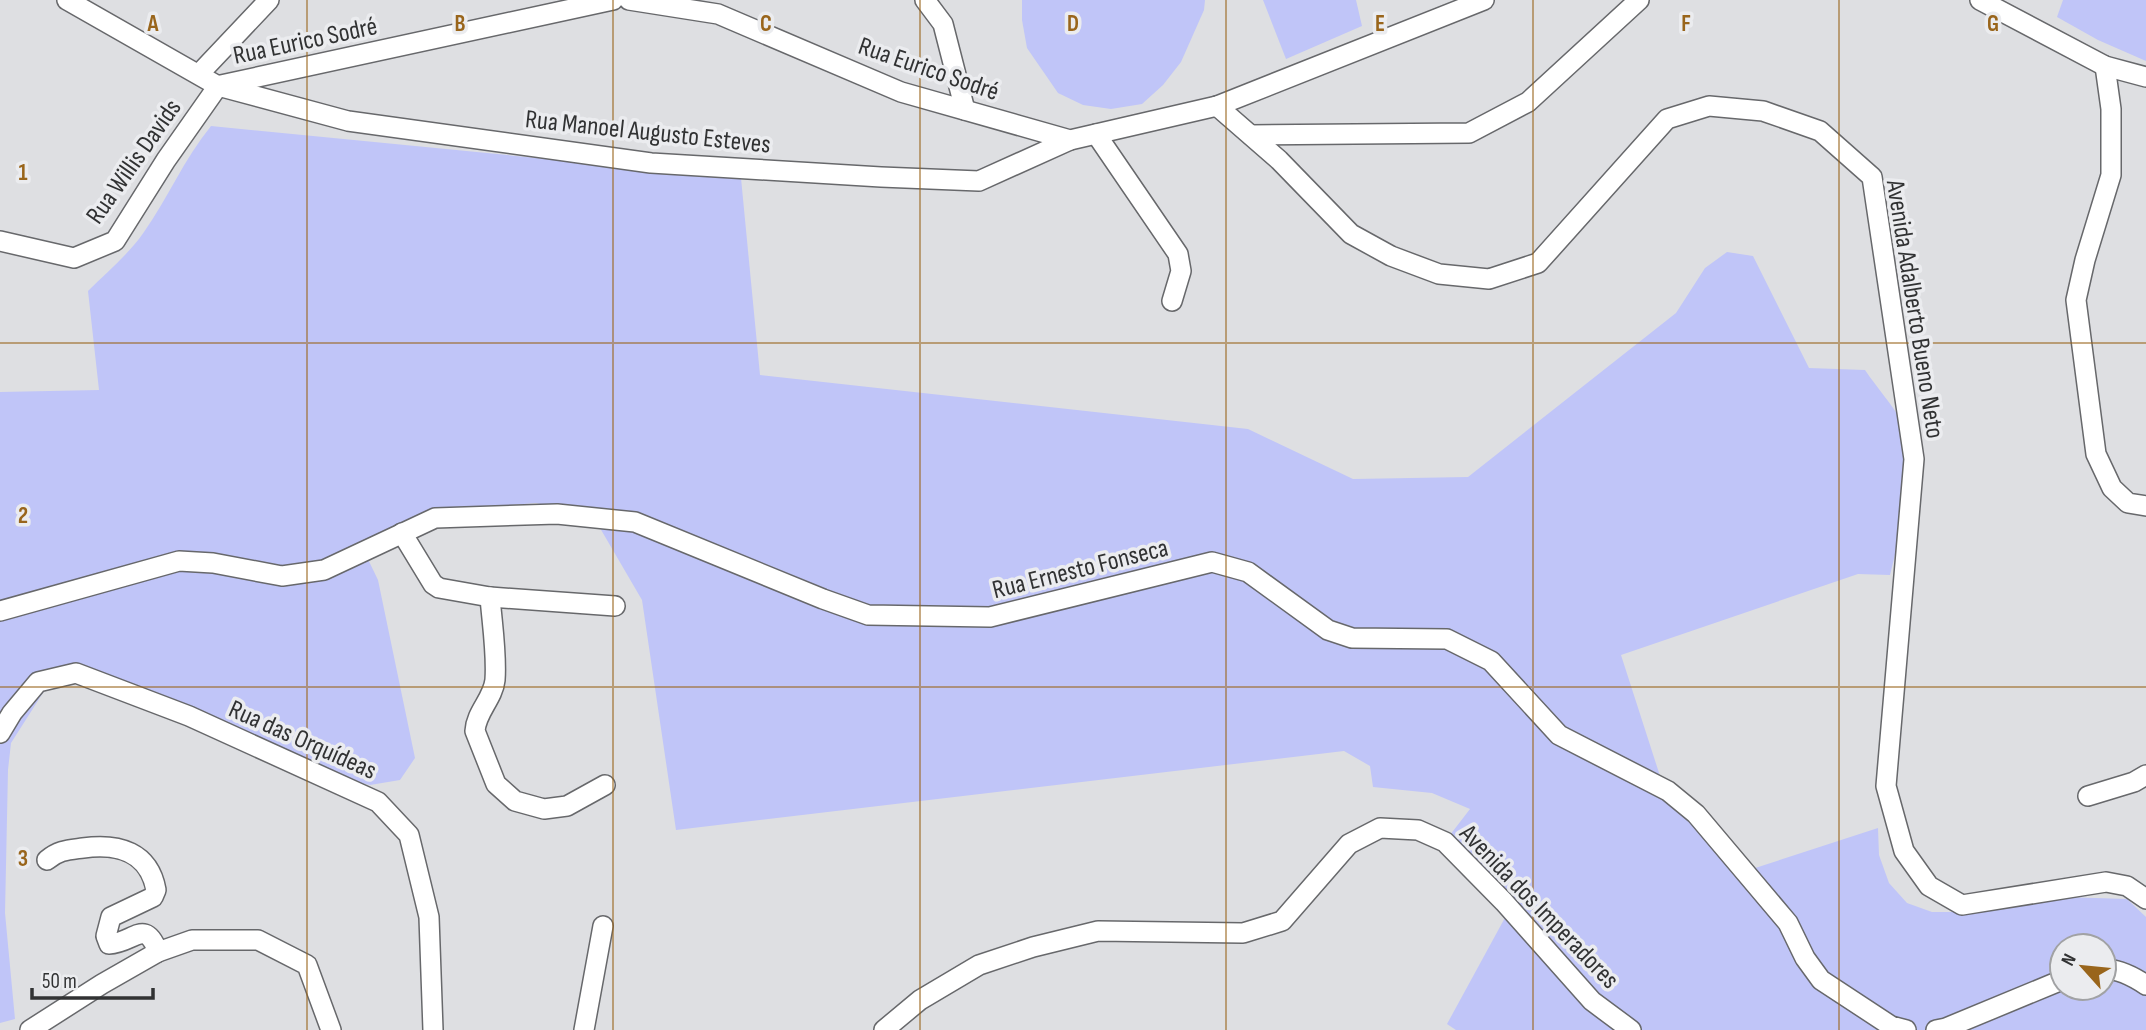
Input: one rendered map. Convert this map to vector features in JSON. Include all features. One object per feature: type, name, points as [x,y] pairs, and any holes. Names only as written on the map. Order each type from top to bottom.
[{"type":"street","name":"Rua Eurico Sodré","points":[[67,0],[218,86],[613,0]]},
{"type":"street","points":[[199,74],[269,0]]},
{"type":"street","name":"Rua Eurico Sodré","points":[[629,0],[718,14],[901,92],[1070,140],[1217,106],[1484,0]]},
{"type":"street","points":[[925,0],[943,24],[965,110]]},
{"type":"street","points":[[1251,135],[1469,133],[1528,102],[1639,0]]},
{"type":"street","points":[[1980,0],[2105,66],[2146,77]]},
{"type":"street","points":[[2105,66],[2111,110],[2111,174],[2076,300],[2096,454],[2112,488],[2128,503],[2146,506]]},
{"type":"street","name":"Rua Manoel Augusto Esteves","points":[[218,86],[348,121],[651,163],[979,181],[1070,140]]},
{"type":"street","name":"Rua Willis Davids","points":[[0,241],[74,258],[115,241],[166,160],[218,86]]},
{"type":"street","name":"Avenida Adalberto Bueno Neto","points":[[1217,106],[1279,160],[1351,234],[1391,256],[1439,274],[1489,279],[1538,263],[1667,119],[1709,106],[1763,111],[1820,131],[1872,177],[1914,459],[1886,786],[1904,851],[1929,886],[1962,905],[2106,882],[2127,886],[2146,899]]},
{"type":"street","points":[[1096,134],[1178,254],[1181,271],[1172,301]]},
{"type":"street","name":"Rua Ernesto Fonseca","points":[[0,611],[179,561],[213,563],[282,576],[324,570],[435,518],[557,514],[635,522],[868,615],[990,617],[1212,562],[1248,572],[1328,630],[1352,638],[1447,639],[1491,661],[1559,735],[1668,791],[1696,814],[1788,923],[1805,958],[1821,980],[1891,1026],[1906,1030]]},
{"type":"street","points":[[402,533],[433,584],[439,588],[490,597],[615,606]]},
{"type":"street","points":[[490,597],[495,681],[491,696],[476,722],[475,731],[496,784],[515,801],[544,809],[567,806],[606,785]]},
{"type":"street","name":"Rua das Orquídeas","points":[[0,733],[12,713],[38,682],[76,673],[189,716],[378,802],[409,835],[429,917],[433,1030]]},
{"type":"street","points":[[2088,796],[2134,782],[2146,775]]},
{"type":"street","name":"Avenida dos Imperadores","points":[[884,1030],[920,1000],[979,965],[1033,947],[1098,930],[1243,933],[1282,921],[1349,844],[1380,828],[1418,830],[1445,842],[1504,902],[1592,1001],[1632,1030]]},
{"type":"street","points":[[47,860],[57,851],[102,845],[124,849],[144,862],[153,875],[156,890],[153,897],[111,917],[106,936],[109,944],[118,944],[140,933],[147,933],[153,938],[158,953]]},
{"type":"street","points":[[584,1030],[603,926]]},
{"type":"street","points":[[30,1030],[102,984],[158,953],[192,940],[258,940],[307,965],[331,1030]]},
{"type":"street","points":[[2118,972],[2146,985]]},
{"type":"street","points":[[1936,1030],[2048,986]]},
{"type":"shaded area","points":[[1022,0],[1205,0],[1204,10],[1181,62],[1163,85],[1142,104],[1111,109],[1083,105],[1058,93],[1027,48]]},
{"type":"shaded area","points":[[1263,0],[1356,0],[1362,26],[1286,59]]},
{"type":"shaded area","points":[[2063,0],[2146,0],[2146,61],[2098,40],[2057,17]]},
{"type":"shaded area","points":[[211,126],[741,178],[760,375],[1248,429],[1353,479],[1468,477],[1676,313],[1705,268],[1727,252],[1753,256],[1809,368],[1865,370],[1895,410],[1907,439],[1909,457],[1906,499],[1890,575],[1858,574],[1621,655],[1660,776],[1749,870],[1878,828],[1879,855],[1889,883],[1907,903],[1932,912],[1961,912],[2062,897],[2127,899],[2146,917],[2146,1030],[1456,1030],[1447,1024],[1513,903],[1450,835],[1470,809],[1432,793],[1373,787],[1370,766],[1344,751],[676,830],[642,600],[593,516],[536,503],[423,512],[365,553],[378,580],[415,758],[400,780],[370,785],[344,779],[55,674],[11,743],[5,913],[15,1019],[0,1023],[0,392],[99,390],[88,291],[138,240]]}]
